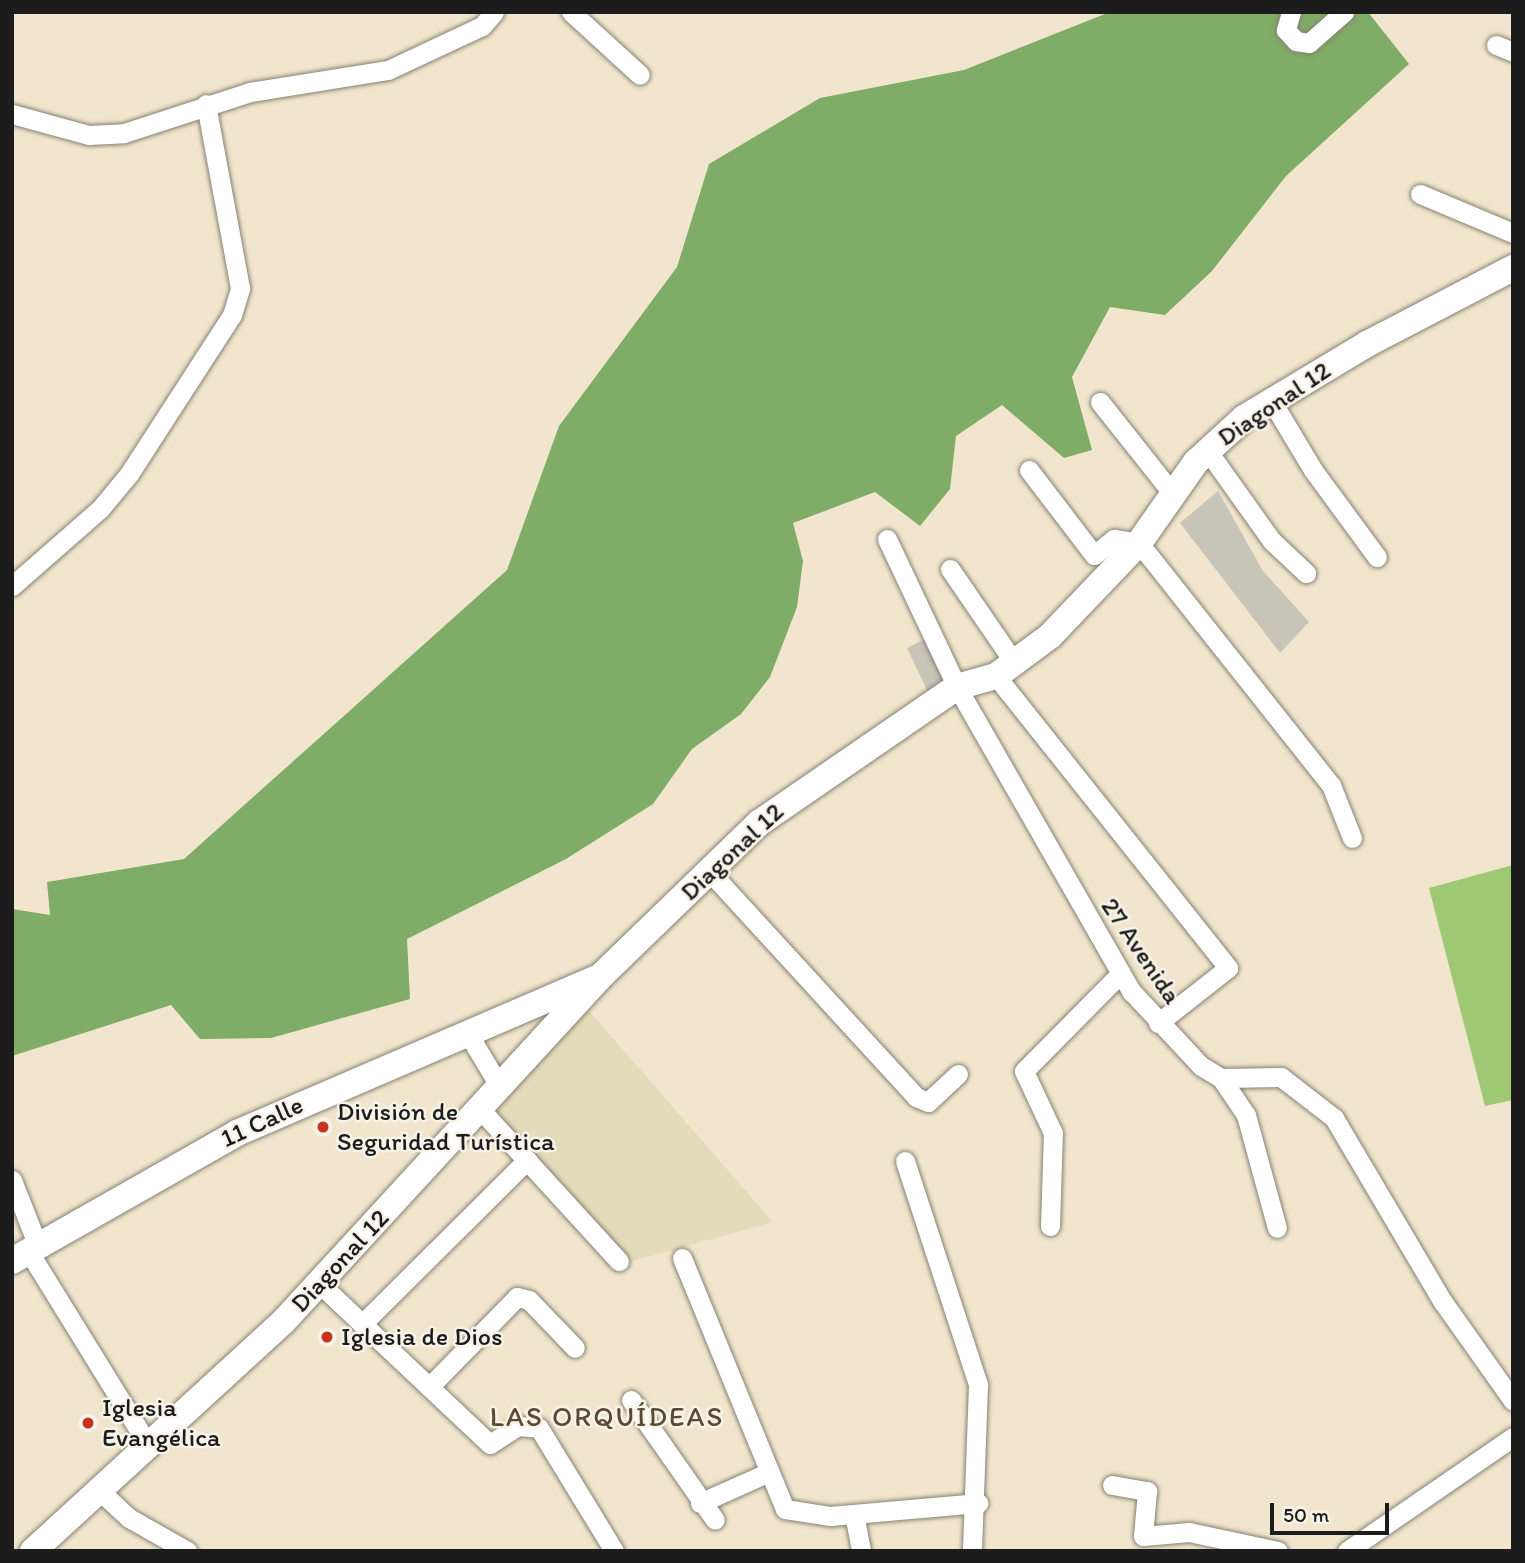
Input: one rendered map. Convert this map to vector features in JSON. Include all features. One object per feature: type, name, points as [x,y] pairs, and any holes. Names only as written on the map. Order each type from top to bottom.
[{"type":"main road","name":"Diagonal 12","points":[[33,1551],[101,1492],[320,1284],[602,975],[787,799],[957,687],[1005,670],[1078,611],[1102,564],[1139,543],[1172,493],[1207,450],[1271,400],[1513,268]]},
{"type":"main road","name":"11 Calle","points":[[26,1253],[237,1133],[602,975]]},
{"type":"street","points":[[12,114],[89,135],[124,133],[206,104],[388,70],[482,26],[494,12]]},
{"type":"street","points":[[571,12],[640,75]]},
{"type":"street","points":[[1291,12],[1286,30],[1309,43],[1344,12]]},
{"type":"street","points":[[12,586],[100,509],[129,474],[232,315],[240,288],[206,104]]},
{"type":"street","points":[[1420,194],[1513,233]]},
{"type":"street","points":[[1271,400],[1313,470],[1377,557]]},
{"type":"street","points":[[1100,402],[1172,493]]},
{"type":"street","points":[[1207,450],[1272,541],[1306,573]]},
{"type":"street","points":[[1029,470],[1102,564]]},
{"type":"street","name":"27 Avenida","points":[[887,540],[957,687],[1119,974],[1158,1023],[1221,1078],[1246,1115],[1277,1228]]},
{"type":"street","points":[[1139,543],[1331,785],[1352,838]]},
{"type":"street","points":[[950,569],[1005,670],[1228,968],[1158,1023]]},
{"type":"street","points":[[710,872],[916,1097],[928,1101],[958,1074]]},
{"type":"street","points":[[1050,1226],[1053,1133],[1024,1071],[1119,974]]},
{"type":"street","points":[[467,1032],[500,1087]]},
{"type":"street","points":[[1221,1078],[1281,1077],[1334,1118],[1443,1303],[1513,1401]]},
{"type":"street","points":[[480,1109],[619,1261]]},
{"type":"street","points":[[362,1324],[527,1160]]},
{"type":"street","points":[[905,1161],[978,1385],[978,1503],[972,1551]]},
{"type":"street","points":[[12,1180],[26,1253],[149,1446]]},
{"type":"street","points":[[682,1258],[729,1363],[767,1473],[785,1509],[854,1514],[978,1503]]},
{"type":"street","points":[[320,1284],[490,1444],[518,1426],[536,1425],[614,1551]]},
{"type":"street","points":[[429,1387],[517,1297],[529,1300],[575,1348]]},
{"type":"street","points":[[631,1400],[700,1503],[715,1520]]},
{"type":"street","points":[[1347,1551],[1513,1437]]},
{"type":"street","points":[[700,1503],[767,1473]]},
{"type":"street","points":[[1112,1485],[1147,1492],[1143,1536],[1189,1532],[1278,1551]]},
{"type":"street","points":[[101,1492],[130,1518],[187,1551]]},
{"type":"street","points":[[854,1514],[861,1551]]},
{"type":"shaded area","points":[[1218,491],[1263,571],[1309,622],[1280,653],[1180,523]]},
{"type":"shaded area","points":[[925,639],[947,684],[929,694],[907,648]]},
{"type":"shaded area","points":[[584,1005],[773,1222],[629,1262],[491,1113]]},
{"type":"green space","points":[[1110,12],[1368,12],[1409,64],[1286,176],[1212,271],[1165,315],[1110,307],[1072,377],[1092,450],[1064,458],[1002,405],[956,436],[950,489],[920,526],[875,492],[793,523],[803,561],[797,607],[770,677],[741,714],[692,749],[653,804],[566,859],[407,939],[410,999],[271,1038],[200,1039],[171,1005],[12,1056],[12,909],[50,915],[47,882],[184,859],[507,570],[559,426],[677,267],[709,164],[820,98],[964,70]]},
{"type":"green space","points":[[1513,865],[1513,1100],[1485,1106],[1429,888]]},
{"type":"place","name":"División de Seguridad Turística","points":[[323,1127]]},
{"type":"place","name":"Iglesia de Dios","points":[[327,1337]]},
{"type":"place","name":"Iglesia Evangélica","points":[[88,1423]]},
{"type":"district","name":"LAS ORQUÍDEAS","points":[[607,1416]]}]
